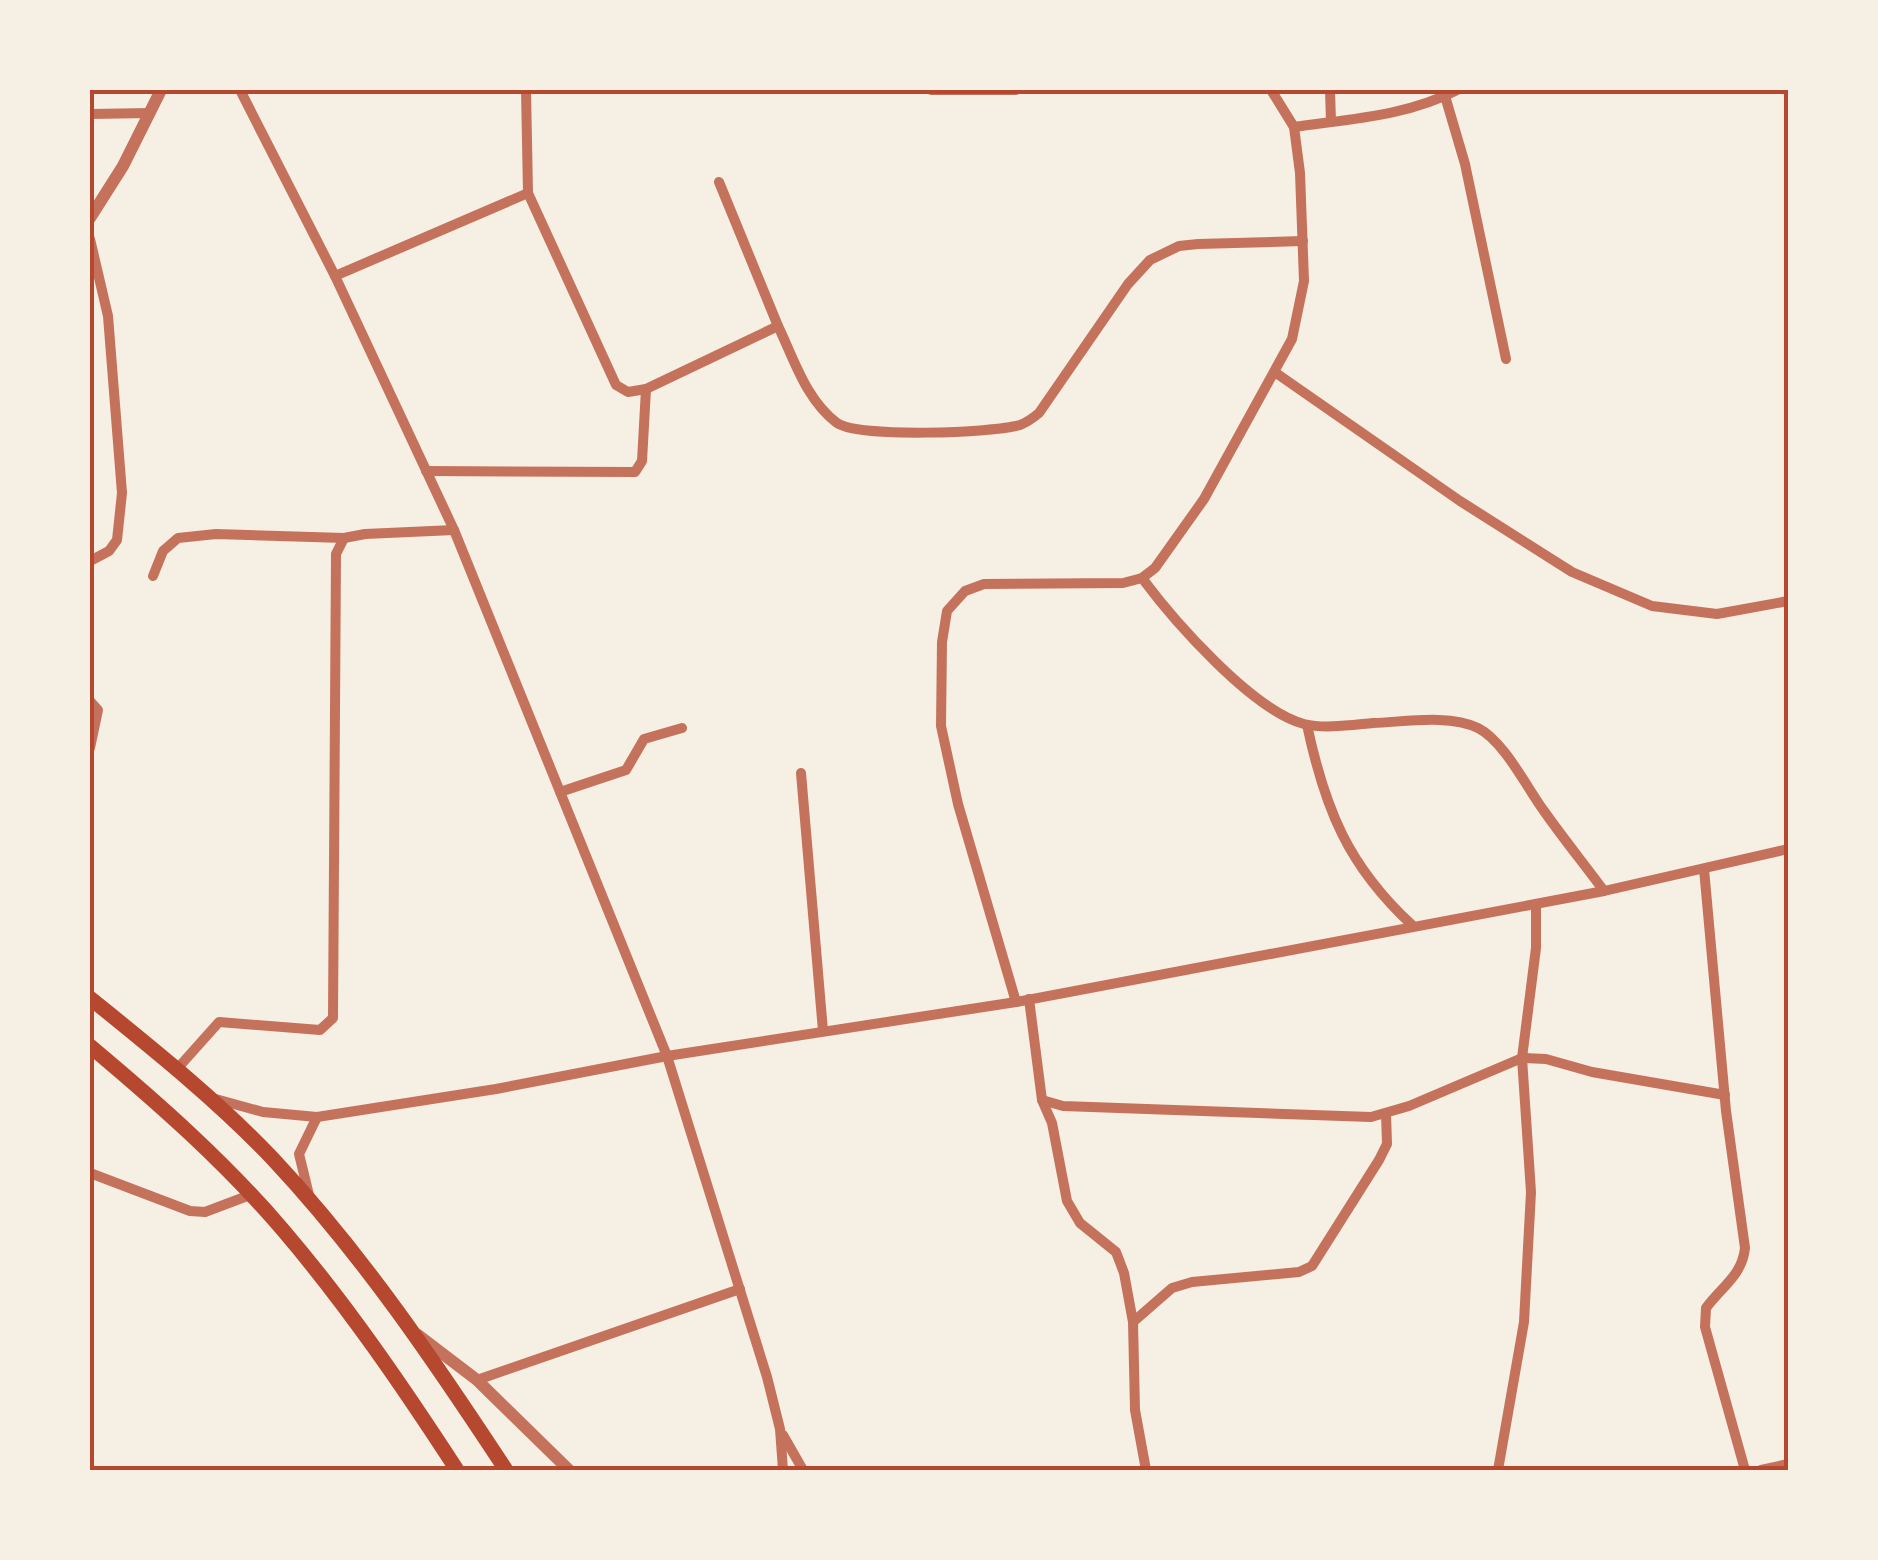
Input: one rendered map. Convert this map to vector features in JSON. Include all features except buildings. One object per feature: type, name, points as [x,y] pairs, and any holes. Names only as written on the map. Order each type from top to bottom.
[{"type":"main road","points":[[90,998],[211,1098],[311,1201],[416,1334],[506,1470]]},
{"type":"main road","points":[[90,1046],[155,1101],[283,1230],[392,1370],[457,1470]]},
{"type":"street","points":[[90,218],[123,166],[161,90]]},
{"type":"street","points":[[240,90],[334,276],[454,530],[667,1056],[780,1429],[783,1470]]},
{"type":"street","points":[[526,90],[528,193],[616,386],[628,392],[646,389],[778,326]]},
{"type":"street","points":[[931,90],[1016,90]]},
{"type":"street","points":[[1016,1002],[958,804],[941,726],[942,642],[948,611],[965,591],[984,584],[1123,583],[1142,578],[1155,568],[1204,499],[1276,373],[1301,310],[1303,241],[1294,127],[1271,90]]},
{"type":"street","points":[[1330,90],[1330,122]]},
{"type":"street","points":[[1294,127],[1402,111],[1458,90]]},
{"type":"street","points":[[1445,96],[1465,164],[1506,359]]},
{"type":"street","points":[[90,114],[150,114]]},
{"type":"street","points":[[718,182],[808,391],[820,408],[847,428],[872,432],[1008,427],[1031,420],[1128,284],[1150,260],[1179,246],[1303,241]]},
{"type":"street","points":[[334,276],[528,193]]},
{"type":"street","points":[[90,239],[108,316],[122,493],[117,540],[109,551],[90,562]]},
{"type":"street","points":[[1276,373],[1460,501],[1572,572],[1652,606],[1717,614],[1788,601]]},
{"type":"street","points":[[426,470],[635,472],[642,460],[646,389]]},
{"type":"street","points":[[152,576],[164,551],[178,538],[216,534],[344,538],[454,530]]},
{"type":"street","points":[[178,1069],[219,1022],[320,1030],[333,1018],[336,554],[344,538]]},
{"type":"street","points":[[1142,578],[1172,616],[1264,704],[1308,725],[1444,722],[1479,728],[1502,750],[1604,890]]},
{"type":"street","points":[[90,701],[98,710],[90,748]]},
{"type":"street","points":[[1308,725],[1319,778],[1352,858],[1384,900],[1412,925]]},
{"type":"street","points":[[560,792],[626,770],[644,740],[682,728]]},
{"type":"street","points":[[802,773],[823,1031]]},
{"type":"street","points":[[211,1098],[263,1112],[317,1118],[667,1056],[1029,1000],[1536,904],[1786,849]]},
{"type":"street","points":[[1704,869],[1745,1248],[1734,1279],[1706,1308],[1705,1327],[1745,1470]]},
{"type":"street","points":[[1498,1470],[1524,1322],[1532,1192],[1522,1058],[1536,948],[1536,904]]},
{"type":"street","points":[[1029,1000],[1042,1100],[1052,1123],[1072,1214],[1116,1252],[1124,1274],[1133,1322],[1136,1410],[1146,1470]]},
{"type":"street","points":[[1042,1100],[1063,1106],[1386,1114],[1522,1058],[1546,1059],[1592,1072],[1726,1095]]},
{"type":"street","points":[[1133,1322],[1172,1288],[1192,1282],[1299,1272],[1312,1266],[1387,1144],[1386,1114]]},
{"type":"street","points":[[311,1201],[299,1154],[317,1118]]},
{"type":"street","points":[[90,1173],[190,1211],[206,1212],[250,1195]]},
{"type":"street","points":[[478,1380],[740,1289]]},
{"type":"street","points":[[416,1334],[478,1380],[569,1470]]},
{"type":"street","points":[[780,1429],[804,1470]]},
{"type":"street","points":[[1761,1470],[1788,1464]]}]
